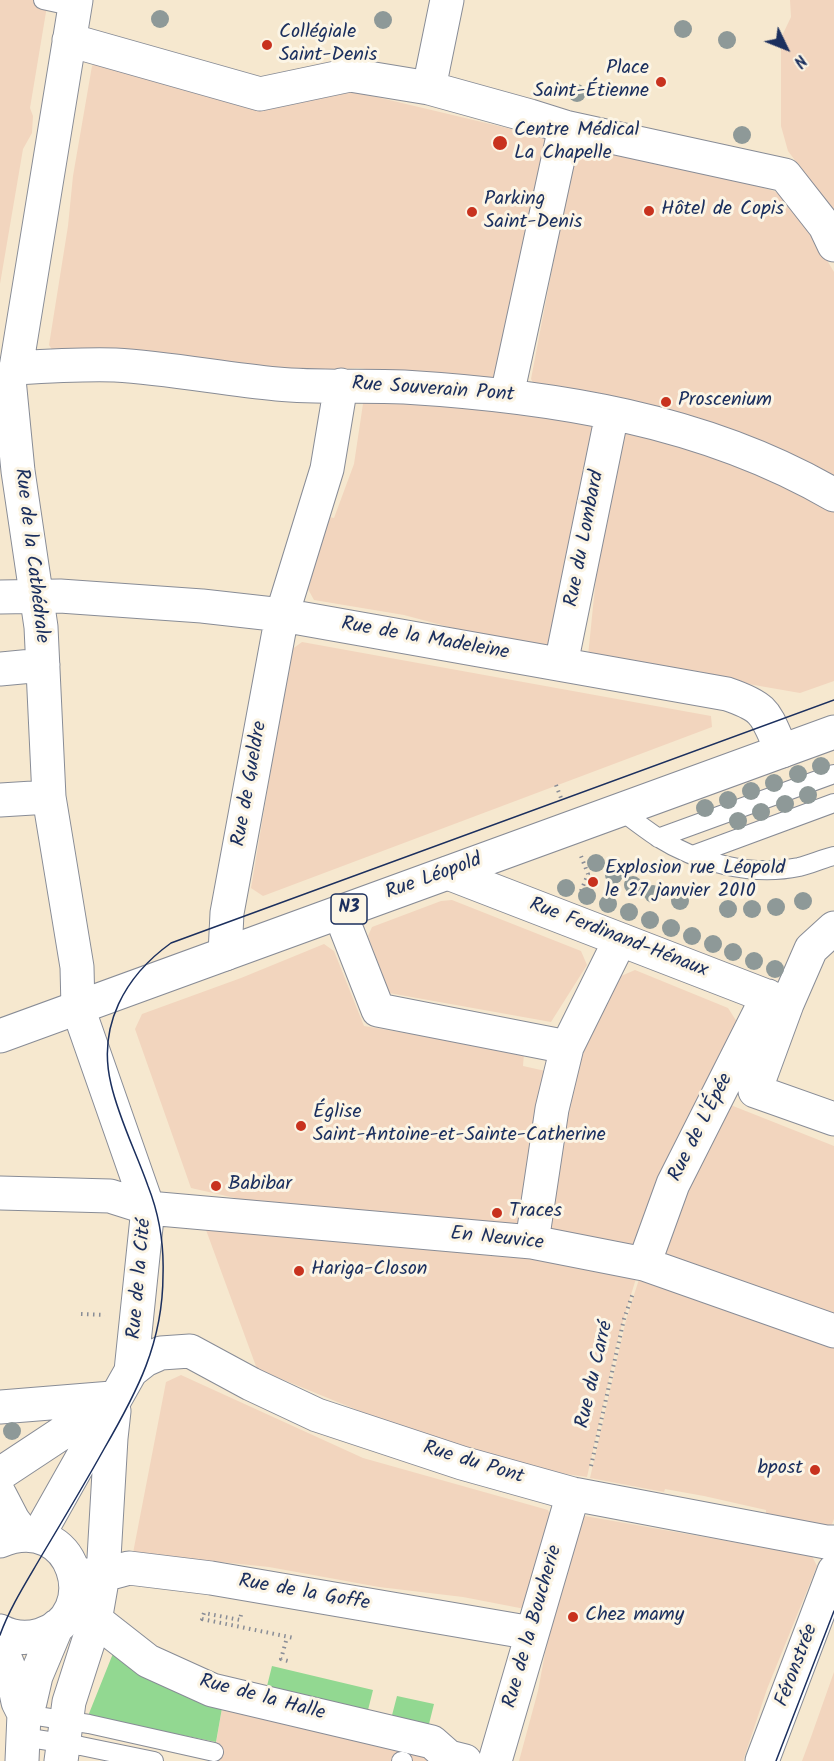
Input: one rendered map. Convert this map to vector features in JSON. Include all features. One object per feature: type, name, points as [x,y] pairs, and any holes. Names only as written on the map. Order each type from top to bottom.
[{"type":"street","points":[[407,91],[447,0]]},
{"type":"street","name":"Rue de la Cathédrale","points":[[75,4],[8,376],[9,471],[36,596],[43,665],[49,797],[77,967],[78,1008]]},
{"type":"street","points":[[69,40],[260,94],[350,75],[407,91],[530,116],[565,127],[785,175],[825,226],[834,245]]},
{"type":"street","points":[[507,395],[565,127]]},
{"type":"street","name":"Rue Souverain Pont","points":[[8,376],[115,365],[279,384],[343,377],[507,395],[641,419],[718,441],[834,495]]},
{"type":"street","name":"Rue de Gueldre","points":[[225,954],[227,913],[282,615],[327,469],[343,377]]},
{"type":"street","name":"Rue du Lombard","points":[[561,664],[612,414]]},
{"type":"street","name":"Rue de la Madeleine","points":[[0,597],[36,596],[202,606],[282,615],[727,694],[748,701],[765,712],[782,751]]},
{"type":"street","points":[[0,669],[43,665]]},
{"type":"street","name":"Rue Léopold","points":[[0,1036],[834,732]]},
{"type":"street","points":[[0,800],[49,797]]},
{"type":"street","name":"Rue Ferdinand-Hénaux","points":[[448,873],[778,1000]]},
{"type":"street","points":[[340,913],[378,1010],[567,1047]]},
{"type":"street","name":"Rue de L'Épée","points":[[643,1264],[673,1184],[741,1085],[778,1000],[811,949],[834,927]]},
{"type":"street","points":[[532,1242],[552,1109],[567,1047],[620,940]]},
{"type":"street","name":"Rue de la Cité","points":[[21,1537],[124,1384],[148,1208],[78,1008]]},
{"type":"street","points":[[741,1085],[834,1119]]},
{"type":"street","name":"En Neuvice","points":[[0,1192],[110,1196],[148,1208],[532,1242],[643,1264],[834,1331]]},
{"type":"street","name":"Rue du Pont","points":[[0,1474],[124,1384],[146,1360],[161,1353],[190,1351],[250,1384],[317,1415],[462,1463],[579,1494],[834,1542]]},
{"type":"street","points":[[0,1407],[124,1384],[111,1438],[81,1600],[69,1702],[42,1747]]},
{"type":"street","name":"Rue de la Boucherie","points":[[495,1761],[532,1633],[579,1494]]},
{"type":"street","points":[[0,1495],[21,1537],[50,1541],[63,1551],[70,1562],[81,1600],[36,1676],[30,1702],[42,1747]]},
{"type":"street","name":"Rue de la Goffe","points":[[0,1631],[18,1637],[32,1637],[45,1633],[81,1600],[129,1568],[211,1578],[532,1633]]},
{"type":"street","name":"Féronstrée","points":[[762,1761],[834,1571]]},
{"type":"street","name":"Rue de la Halle","points":[[81,1600],[148,1661],[212,1690],[432,1742],[449,1757],[465,1761]]},
{"type":"street","points":[[0,1645],[13,1678],[18,1702],[42,1747]]},
{"type":"lane","points":[[43,0],[75,4]]},
{"type":"lane","points":[[658,838],[834,774]]},
{"type":"lane","points":[[693,855],[834,803]]},
{"type":"lane","points":[[620,810],[658,838],[693,855],[731,867],[764,870],[799,867],[834,856]]},
{"type":"lane","points":[[42,1747],[214,1752]]},
{"type":"lane","points":[[42,1747],[154,1761]]},
{"type":"path","points":[[568,920],[588,874],[572,828]]},
{"type":"path","name":"Rue du Carré","points":[[579,1494],[624,1319],[643,1264]]},
{"type":"path","points":[[81,1314],[100,1314]]},
{"type":"path","points":[[232,1611],[241,1613],[240,1620],[204,1613],[202,1619],[294,1638]]},
{"type":"path","points":[[286,1641],[282,1659],[288,1661]]},
{"type":"shaded area","points":[[0,0],[48,0],[30,108],[33,116],[32,133],[23,149],[0,284]]},
{"type":"shaded area","points":[[790,0],[834,0],[834,212],[788,151],[781,126],[781,38],[791,17]]},
{"type":"shaded area","points":[[102,59],[343,89],[524,132],[550,141],[503,375],[491,384],[358,368],[286,373],[53,351],[49,345],[68,226],[73,176],[92,66]]},
{"type":"shaded area","points":[[575,148],[677,166],[739,181],[774,191],[796,208],[834,272],[834,483],[538,391],[531,379]]},
{"type":"shaded area","points":[[364,397],[599,422],[552,649],[479,635],[404,615],[314,600],[308,589],[329,517],[334,518],[354,464]]},
{"type":"shaded area","points":[[621,424],[714,451],[834,509],[834,681],[800,693],[731,681],[703,672],[588,656],[602,518]]},
{"type":"shaded area","points":[[302,642],[711,716],[712,727],[263,896],[251,888],[291,650]]},
{"type":"shaded area","points":[[452,900],[581,951],[587,965],[551,1022],[389,993],[368,936],[372,927],[441,901]]},
{"type":"shaded area","points":[[324,944],[334,951],[364,1026],[524,1053],[523,1066],[550,1072],[526,1236],[253,1202],[191,1188],[135,1029],[142,1014],[241,978]]},
{"type":"shaded area","points":[[635,970],[728,1008],[737,1022],[747,1026],[645,1253],[536,1232],[565,1088],[608,995],[621,976]]},
{"type":"shaded area","points":[[723,1102],[834,1146],[834,1320],[652,1256]]},
{"type":"shaded area","points":[[243,1229],[482,1248],[638,1272],[619,1334],[587,1477],[552,1472],[401,1428],[257,1369],[206,1230]]},
{"type":"shaded area","points":[[641,1273],[834,1343],[834,1519],[832,1524],[824,1528],[766,1514],[766,1510],[704,1496],[665,1489],[664,1492],[590,1478],[626,1320]]},
{"type":"shaded area","points":[[181,1375],[363,1458],[548,1510],[554,1525],[525,1609],[463,1597],[379,1587],[269,1567],[133,1553],[166,1382]]},
{"type":"shaded area","points":[[585,1516],[812,1556],[817,1566],[767,1689],[743,1761],[519,1761],[538,1691],[550,1626],[577,1520]]},
{"type":"shaded area","points":[[834,1672],[834,1761],[802,1761],[811,1737]]},
{"type":"shaded area","points":[[222,1708],[437,1757],[437,1761],[213,1761]]},
{"type":"green space","points":[[116,1646],[222,1708],[216,1742],[88,1716]]},
{"type":"green space","points":[[272,1666],[373,1690],[366,1718],[265,1694]]},
{"type":"green space","points":[[397,1696],[434,1704],[427,1732],[390,1723]]},
{"type":"tram line","points":[[0,1635],[19,1594],[127,1407],[146,1366],[158,1323],[162,1300],[163,1264],[158,1219],[148,1186],[118,1110],[108,1063],[108,1042],[118,1004],[140,971],[171,943],[834,700]]},
{"type":"tram line","points":[[776,1761],[834,1611]]},
{"type":"place","name":"Collégiale Saint-Denis","points":[[267,45]]},
{"type":"place","name":"Place Saint-Étienne","points":[[661,82]]},
{"type":"place","name":"Centre Médical La Chapelle","points":[[500,143]]},
{"type":"place","name":"Hôtel de Copis","points":[[649,211]]},
{"type":"place","name":"Parking Saint-Denis","points":[[472,212]]},
{"type":"place","name":"Proscenium","points":[[666,402]]},
{"type":"place","name":"Explosion rue Léopold le 27 janvier 2010","points":[[593,882]]},
{"type":"place","name":"Église Saint-Antoine-et-Sainte-Catherine","points":[[301,1126]]},
{"type":"place","name":"Babibar","points":[[216,1186]]},
{"type":"place","name":"Traces","points":[[497,1213]]},
{"type":"place","name":"Hariga-Closon","points":[[299,1271]]},
{"type":"place","name":"bpost","points":[[815,1470]]},
{"type":"place","name":"Chez mamy","points":[[573,1617]]}]
